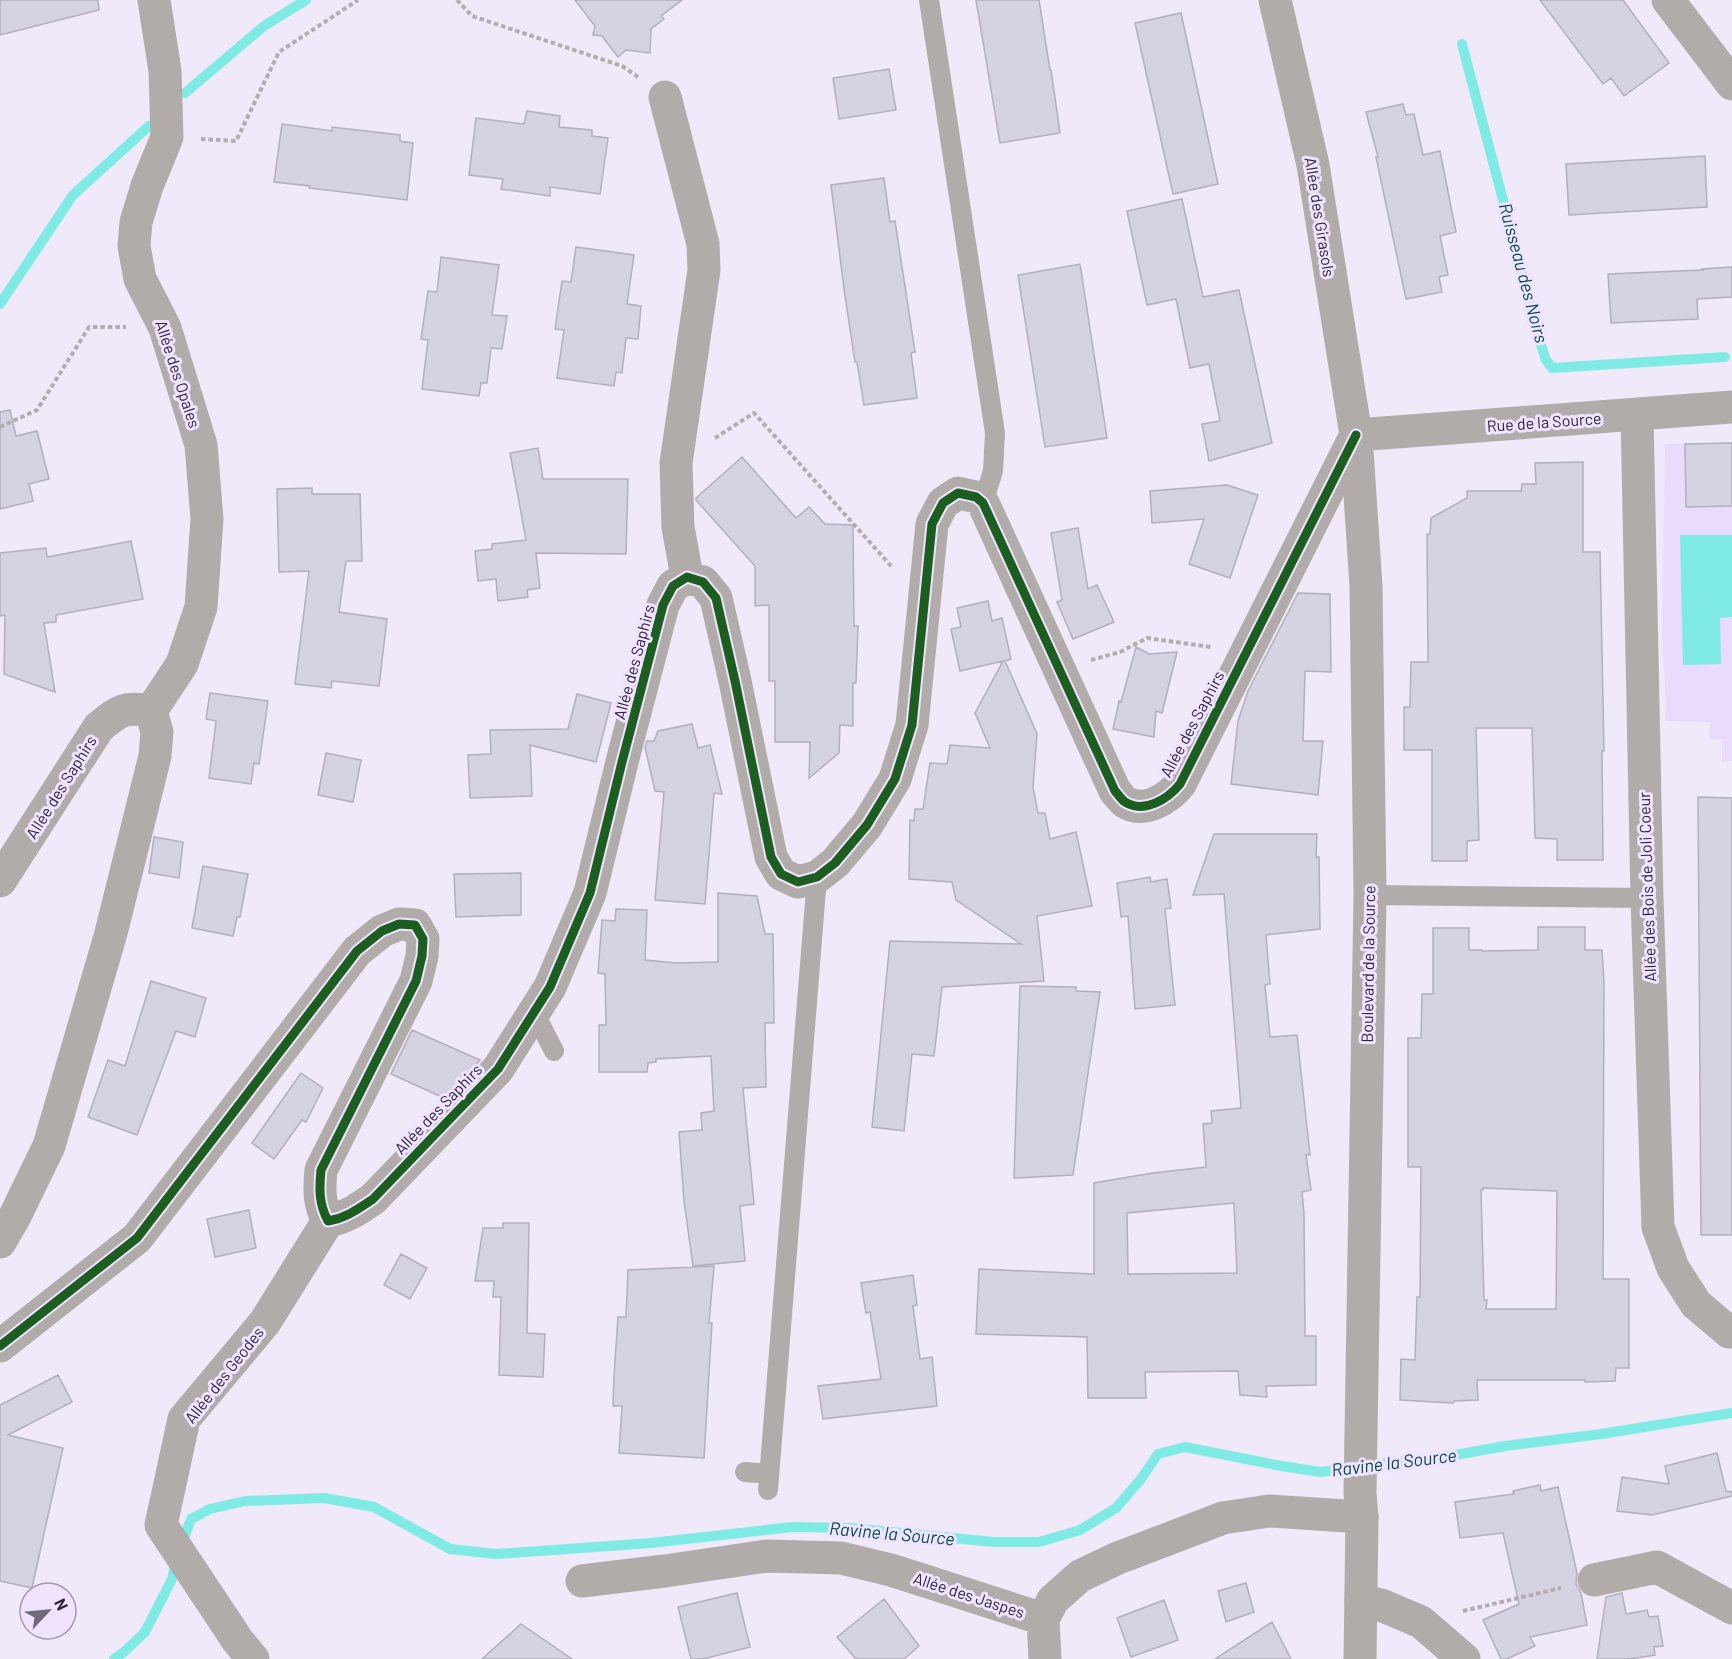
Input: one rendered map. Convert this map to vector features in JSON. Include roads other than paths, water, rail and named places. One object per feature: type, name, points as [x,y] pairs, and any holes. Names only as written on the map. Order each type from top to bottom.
[{"type":"street","name":"Allée des Opales","points":[[151,711],[182,664],[201,607],[207,519],[201,445],[165,328],[140,279],[134,246],[136,222],[147,186],[167,137],[165,71],[154,0]]},
{"type":"street","name":"Allée des Girasols","points":[[1275,0],[1313,165],[1356,435]]},
{"type":"street","points":[[1668,0],[1732,84]]},
{"type":"street","points":[[665,97],[703,244],[704,270],[676,463],[678,527],[687,577],[703,582],[716,598],[771,857],[781,874],[798,882],[817,877],[835,863],[867,825],[895,779],[912,725],[932,524],[943,503],[958,493],[976,497],[983,503]]},
{"type":"street","name":"Rue de la Source","points":[[1356,435],[1732,407]]},
{"type":"street","name":"Allée des Bois de Joli Coeur","points":[[1637,415],[1647,898],[1658,1227],[1673,1268],[1696,1304],[1732,1332]]},
{"type":"street","name":"Allée des Saphirs","points":[[983,503],[1114,791],[1126,802],[1142,807],[1173,793],[1180,784],[1356,435]]},
{"type":"street","name":"Boulevard de la Source","points":[[1356,435],[1366,586],[1370,895],[1361,1431],[1360,1659]]},
{"type":"street","name":"Allée des Saphirs","points":[[328,1221],[341,1219],[373,1199],[498,1069],[550,987],[590,892],[663,605],[673,586],[687,577]]},
{"type":"street","name":"Allée des Saphirs","points":[[0,881],[99,727],[117,712],[134,708],[151,711]]},
{"type":"street","points":[[0,1242],[49,1146],[111,933],[155,756],[157,732],[151,711]]},
{"type":"street","points":[[0,1346],[137,1238],[357,951],[382,931],[399,924],[415,925],[423,939],[422,956],[416,981],[321,1170],[319,1193],[322,1209],[328,1221]]},
{"type":"street","name":"Allée des Geodes","points":[[245,1650],[161,1525],[184,1419],[265,1322],[328,1221]]},
{"type":"street","name":"Allée des Jaspes","points":[[582,1581],[767,1556],[841,1558],[891,1570],[1043,1619],[1053,1600],[1080,1576],[1118,1558],[1223,1518],[1361,1505]]},
{"type":"street","points":[[1594,1580],[1657,1567],[1732,1608]]},
{"type":"street","points":[[1361,1601],[1381,1605],[1421,1622],[1464,1659]]},
{"type":"street","points":[[1043,1619],[1045,1659]]},
{"type":"lane","points":[[929,0],[995,433],[993,471],[983,503]]},
{"type":"lane","points":[[746,1472],[768,1482],[817,877]]},
{"type":"lane","points":[[1370,895],[1647,898]]},
{"type":"lane","points":[[534,1012],[554,1051]]},
{"type":"waterway","points":[[185,93],[264,26],[306,0]]},
{"type":"waterway","name":"Ruisseau des Noirs","points":[[1462,44],[1541,345],[1546,360],[1552,368],[1725,357]]},
{"type":"waterway","points":[[0,304],[73,195],[149,126]]},
{"type":"waterway","name":"Ravine la Source","points":[[181,1546],[191,1519],[210,1509],[245,1501],[324,1498],[374,1507],[450,1549],[496,1554],[651,1543],[792,1527],[851,1528],[994,1542],[1039,1542],[1080,1530],[1116,1508],[1141,1479],[1158,1454],[1185,1447],[1321,1472],[1439,1458],[1505,1446],[1601,1434],[1732,1413]]},
{"type":"waterway","name":"Ravine la Source","points":[[114,1659],[145,1632],[172,1579],[176,1561]]}]
